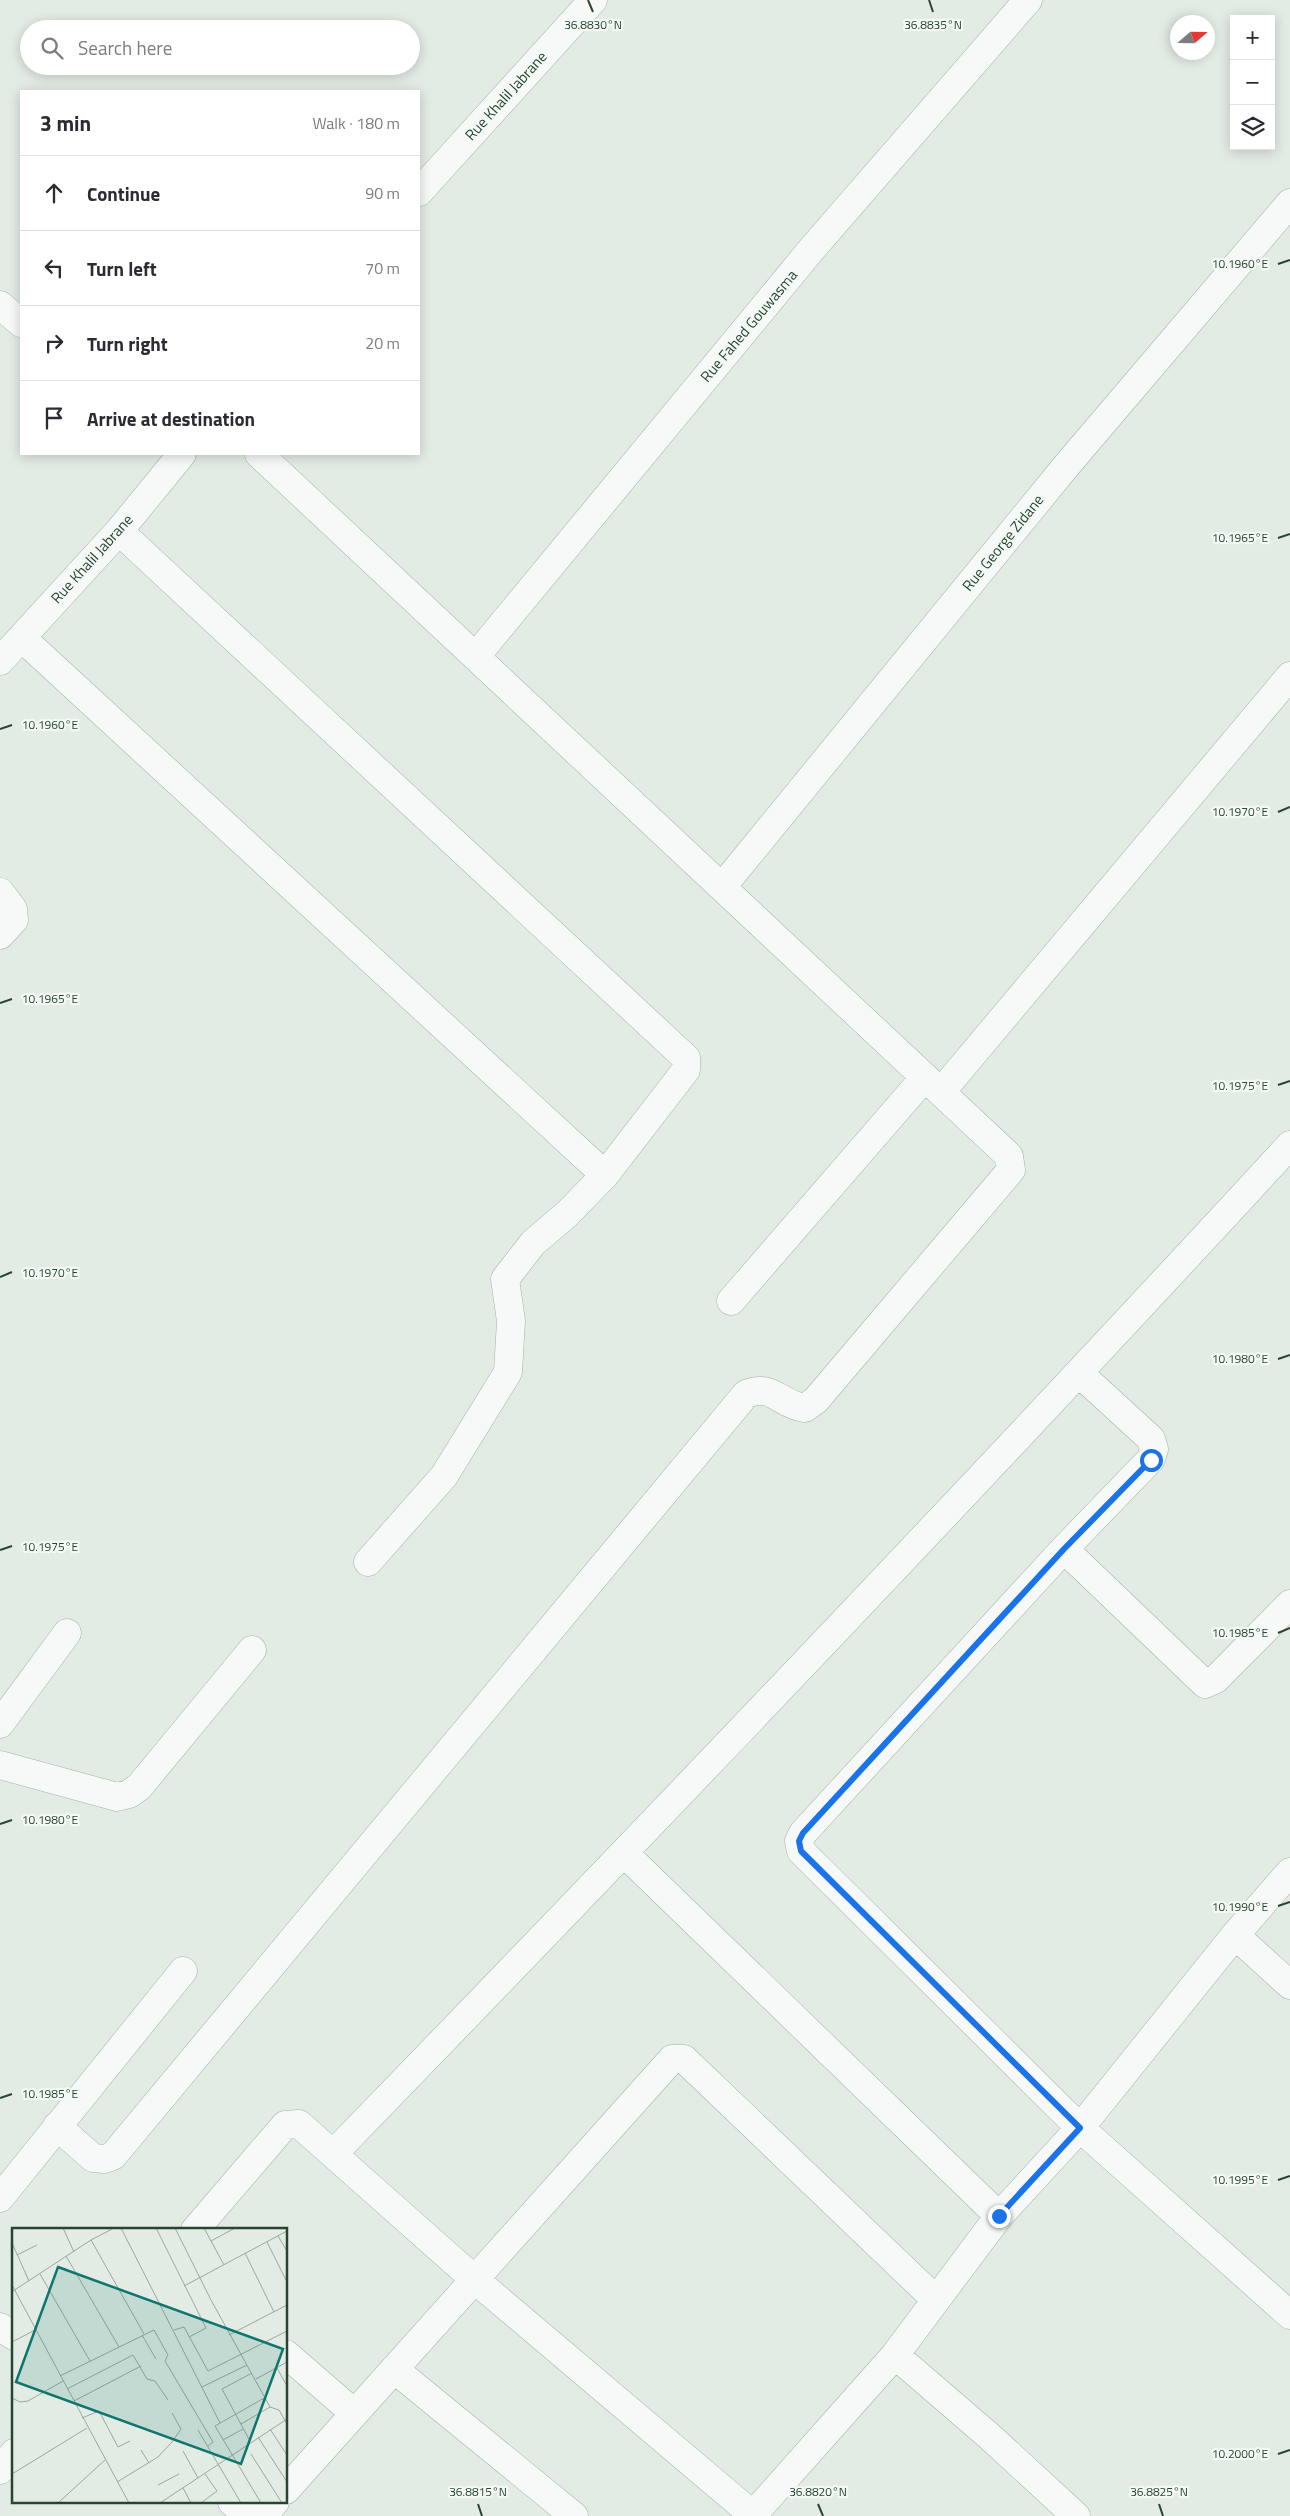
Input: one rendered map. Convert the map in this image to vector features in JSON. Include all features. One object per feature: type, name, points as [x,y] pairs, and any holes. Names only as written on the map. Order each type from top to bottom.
[{"type":"street","name":"Rue Fahed Gouwasma","points":[[476,656],[811,250],[1028,0]]},
{"type":"street","name":"Rue Khalil Jabrane","points":[[420,191],[588,2]]},
{"type":"street","name":"Rue George Zidane","points":[[722,887],[1067,465],[1290,203]]},
{"type":"street","points":[[0,305],[20,323]]},
{"type":"street","points":[[57,2126],[93,2158],[105,2159],[113,2156],[746,1394],[756,1390],[766,1390],[795,1407],[805,1408],[822,1392],[1011,1170],[1009,1156],[260,455]]},
{"type":"street","name":"Rue Khalil Jabrane","points":[[0,661],[119,531],[176,456]]},
{"type":"street","points":[[119,531],[686,1058],[686,1070],[604,1175],[568,1214],[533,1243],[505,1279],[511,1321],[508,1372],[444,1476],[368,1562]]},
{"type":"street","points":[[22,638],[604,1175]]},
{"type":"street","points":[[731,1301],[933,1085],[1290,676]]},
{"type":"street","points":[[0,892],[13,909],[14,920],[0,935]]},
{"type":"street","points":[[334,2153],[624,1853],[1079,1373],[1290,1145]]},
{"type":"street","points":[[1079,1373],[1150,1439],[1154,1449],[1151,1460],[1064,1549],[810,1826],[799,1841],[801,1851],[1080,2128],[1290,2315]]},
{"type":"street","points":[[1064,1549],[1205,1684],[1216,1679],[1290,1604]]},
{"type":"street","points":[[0,1724],[67,1633]]},
{"type":"street","points":[[0,1765],[117,1796],[129,1794],[139,1787],[252,1650]]},
{"type":"street","points":[[624,1853],[999,2216]]},
{"type":"street","points":[[197,2228],[285,2125],[299,2124],[334,2153],[474,2280],[753,2515],[895,2355],[935,2299],[999,2216],[1080,2128],[1235,1935],[1290,1872]]},
{"type":"street","points":[[1235,1935],[1290,1984]]},
{"type":"street","points":[[0,2198],[184,1971]]},
{"type":"street","points":[[288,2488],[672,2059],[684,2059],[935,2299]]},
{"type":"street","points":[[0,2327],[12,2335]]},
{"type":"street","points":[[895,2355],[989,2436],[1076,2516]]},
{"type":"street","points":[[288,2356],[354,2413]]},
{"type":"street","points":[[394,2369],[574,2516]]},
{"type":"street","points":[[0,2470],[12,2455]]},
{"type":"street","points":[[235,2504],[250,2516]]},
{"type":"street","points":[[263,2516],[273,2504]]},
{"type":"route","points":[[999,2216],[1080,2128],[801,1851],[799,1841],[803,1833],[1064,1549],[1151,1460]]}]
